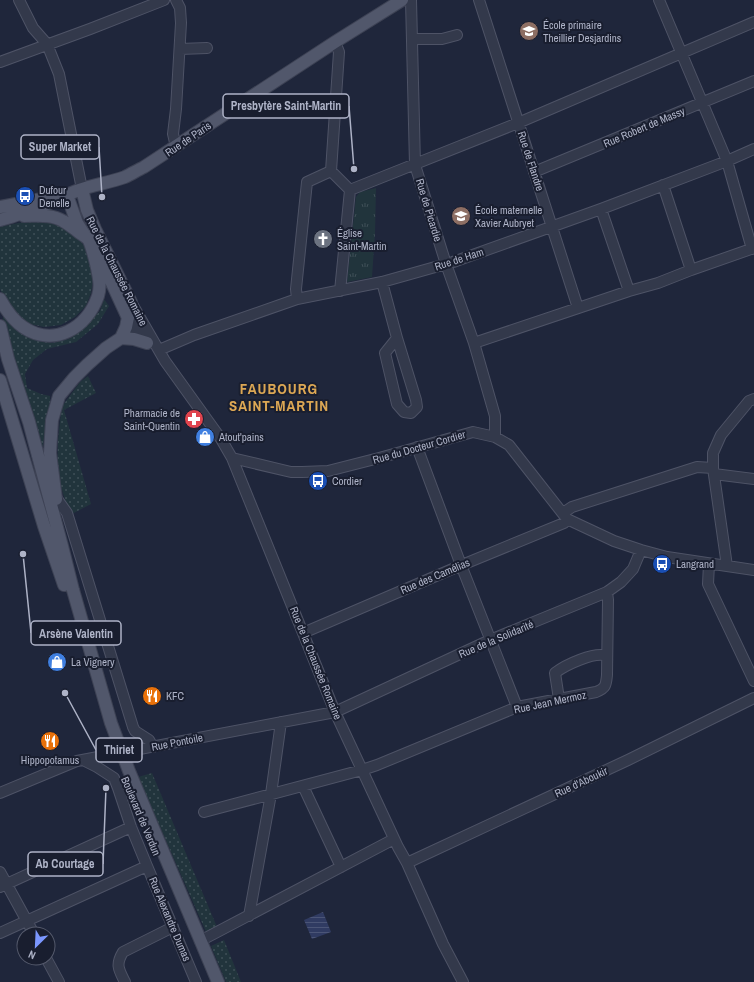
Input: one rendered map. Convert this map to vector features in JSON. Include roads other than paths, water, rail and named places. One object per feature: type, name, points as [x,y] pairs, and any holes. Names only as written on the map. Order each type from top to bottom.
[{"type":"main road","name":"Rue de Paris","points":[[6,218],[60,199],[93,185],[125,177],[144,167],[402,0]]},
{"type":"main road","name":"Rue de la Chaussée Romaine","points":[[82,189],[87,210],[95,229],[131,302]]},
{"type":"main road","name":"Rue de Paris","points":[[0,206],[45,199],[57,195],[67,195]]},
{"type":"main road","name":"Rue de la Chaussée Romaine","points":[[67,195],[77,223],[97,252],[128,318]]},
{"type":"main road","points":[[0,299],[15,321],[24,327],[38,334],[48,336],[57,335],[68,332],[84,320],[90,312],[98,295],[100,285],[95,259],[88,240],[63,220],[53,216],[6,218]]},
{"type":"main road","points":[[62,546],[50,453],[52,420],[60,396],[74,378],[106,348],[121,338],[126,327],[131,302]]},
{"type":"main road","points":[[0,326],[8,359],[29,422],[75,597],[112,723],[119,753]]},
{"type":"main road","points":[[121,338],[147,342]]},
{"type":"main road","points":[[0,380],[44,526]]},
{"type":"main road","points":[[0,405],[24,484],[44,526]]},
{"type":"main road","name":"Boulevard de Verdun","points":[[44,526],[119,753],[126,781],[197,943]]},
{"type":"main road","points":[[197,943],[218,982]]},
{"type":"main road","name":"Rue Alexandre Dumas","points":[[197,943],[210,982]]},
{"type":"street","points":[[19,0],[33,28],[47,44],[59,74],[82,189]]},
{"type":"street","points":[[0,62],[164,0]]},
{"type":"street","points":[[176,0],[180,8],[181,23],[173,134],[176,147]]},
{"type":"street","name":"Rue de Picardie","points":[[411,0],[415,165],[446,264],[474,343],[495,416],[495,437]]},
{"type":"street","name":"Rue de Flandre","points":[[479,0],[578,308]]},
{"type":"street","points":[[474,343],[629,290],[658,283],[753,248],[727,161],[659,0]]},
{"type":"street","points":[[350,190],[518,123],[754,22]]},
{"type":"street","points":[[412,39],[442,39],[457,35]]},
{"type":"street","points":[[335,42],[339,52],[331,171],[350,190]]},
{"type":"street","points":[[180,49],[207,48]]},
{"type":"street","name":"Rue Robert de Massy","points":[[534,172],[754,81]]},
{"type":"street","name":"Rue de Ham","points":[[159,350],[194,335],[297,299],[382,282],[446,264],[601,209],[727,161],[754,149]]},
{"type":"street","points":[[297,299],[296,289],[307,182],[331,171]]},
{"type":"street","points":[[663,185],[692,270]]},
{"type":"street","points":[[340,290],[350,190]]},
{"type":"street","points":[[601,209],[629,290]]},
{"type":"street","points":[[382,282],[416,400],[417,407],[411,412],[404,412],[397,404],[385,353],[397,338]]},
{"type":"street","name":"Rue de la Chaussée Romaine","points":[[131,302],[159,350],[221,439],[232,458],[335,712],[394,839],[407,863],[443,944],[463,982]]},
{"type":"street","name":"Rue de la Chaussée Romaine","points":[[128,318],[135,330],[147,342],[159,350]]},
{"type":"street","points":[[727,566],[714,471],[713,452],[721,436],[752,400]]},
{"type":"street","name":"Rue du Docteur Cordier","points":[[232,458],[291,472],[328,471],[473,432],[495,437],[509,445],[565,516],[614,541],[662,556],[754,570]]},
{"type":"street","points":[[417,447],[460,566],[517,707]]},
{"type":"street","name":"Rue des Camélias","points":[[303,633],[564,523],[565,516],[572,507],[697,467],[754,479]]},
{"type":"street","points":[[55,496],[67,513],[132,727],[135,731],[150,740],[153,746]]},
{"type":"street","name":"Rue de la Solidarité","points":[[335,712],[490,640],[607,592],[621,582],[633,569],[641,550]]},
{"type":"street","points":[[709,564],[708,584],[754,681]]},
{"type":"street","name":"Rue Jean Mermoz","points":[[204,812],[377,765],[517,707],[602,690],[606,685],[607,680],[607,592]]},
{"type":"street","points":[[559,699],[555,673],[563,667],[583,659],[599,654],[607,656]]},
{"type":"street","name":"Rue d'Aboukir","points":[[407,863],[628,760],[754,698]]},
{"type":"street","name":"Rue Pontoile","points":[[0,793],[72,762],[335,712]]},
{"type":"street","points":[[249,916],[271,794],[282,722]]},
{"type":"street","name":"Rue Alexandre Dumas","points":[[83,760],[98,767],[114,778],[147,866],[196,982]]},
{"type":"street","points":[[303,786],[341,867]]},
{"type":"street","points":[[3,886],[131,826]]},
{"type":"street","points":[[197,943],[394,839]]},
{"type":"street","points":[[0,933],[147,866]]},
{"type":"street","points":[[0,872],[3,886],[29,926]]},
{"type":"street","points":[[125,982],[118,968],[119,959],[123,952],[173,927]]},
{"type":"street","points":[[51,966],[60,982]]},
{"type":"water","points":[[323,912],[331,932],[312,939],[304,920]]},
{"type":"place","name":"École primaire Theillier Desjardins","points":[[529,31]]},
{"type":"place","name":"Presbytère Saint-Martin","points":[[354,169]]},
{"type":"place","name":"Dufour Denelle","points":[[25,196]]},
{"type":"place","name":"Super Market","points":[[102,197]]},
{"type":"place","name":"École maternelle Xavier Aubryet","points":[[461,216]]},
{"type":"place","name":"Église Saint-Martin","points":[[323,239]]},
{"type":"place","name":"Pharmacie de Saint-Quentin","points":[[194,419]]},
{"type":"place","name":"Atout'pains","points":[[205,437]]},
{"type":"place","name":"Cordier","points":[[318,481]]},
{"type":"place","name":"Arsène Valentin","points":[[23,554]]},
{"type":"place","name":"Langrand","points":[[662,564]]},
{"type":"place","name":"La Vignery","points":[[57,662]]},
{"type":"place","name":"Thiriet","points":[[65,693]]},
{"type":"place","name":"KFC","points":[[152,696]]},
{"type":"place","name":"Hippopotamus","points":[[50,741]]},
{"type":"place","name":"Ab Courtage","points":[[106,788]]},
{"type":"district","name":"FAUBOURG SAINT-MARTIN","points":[[279,396]]}]
